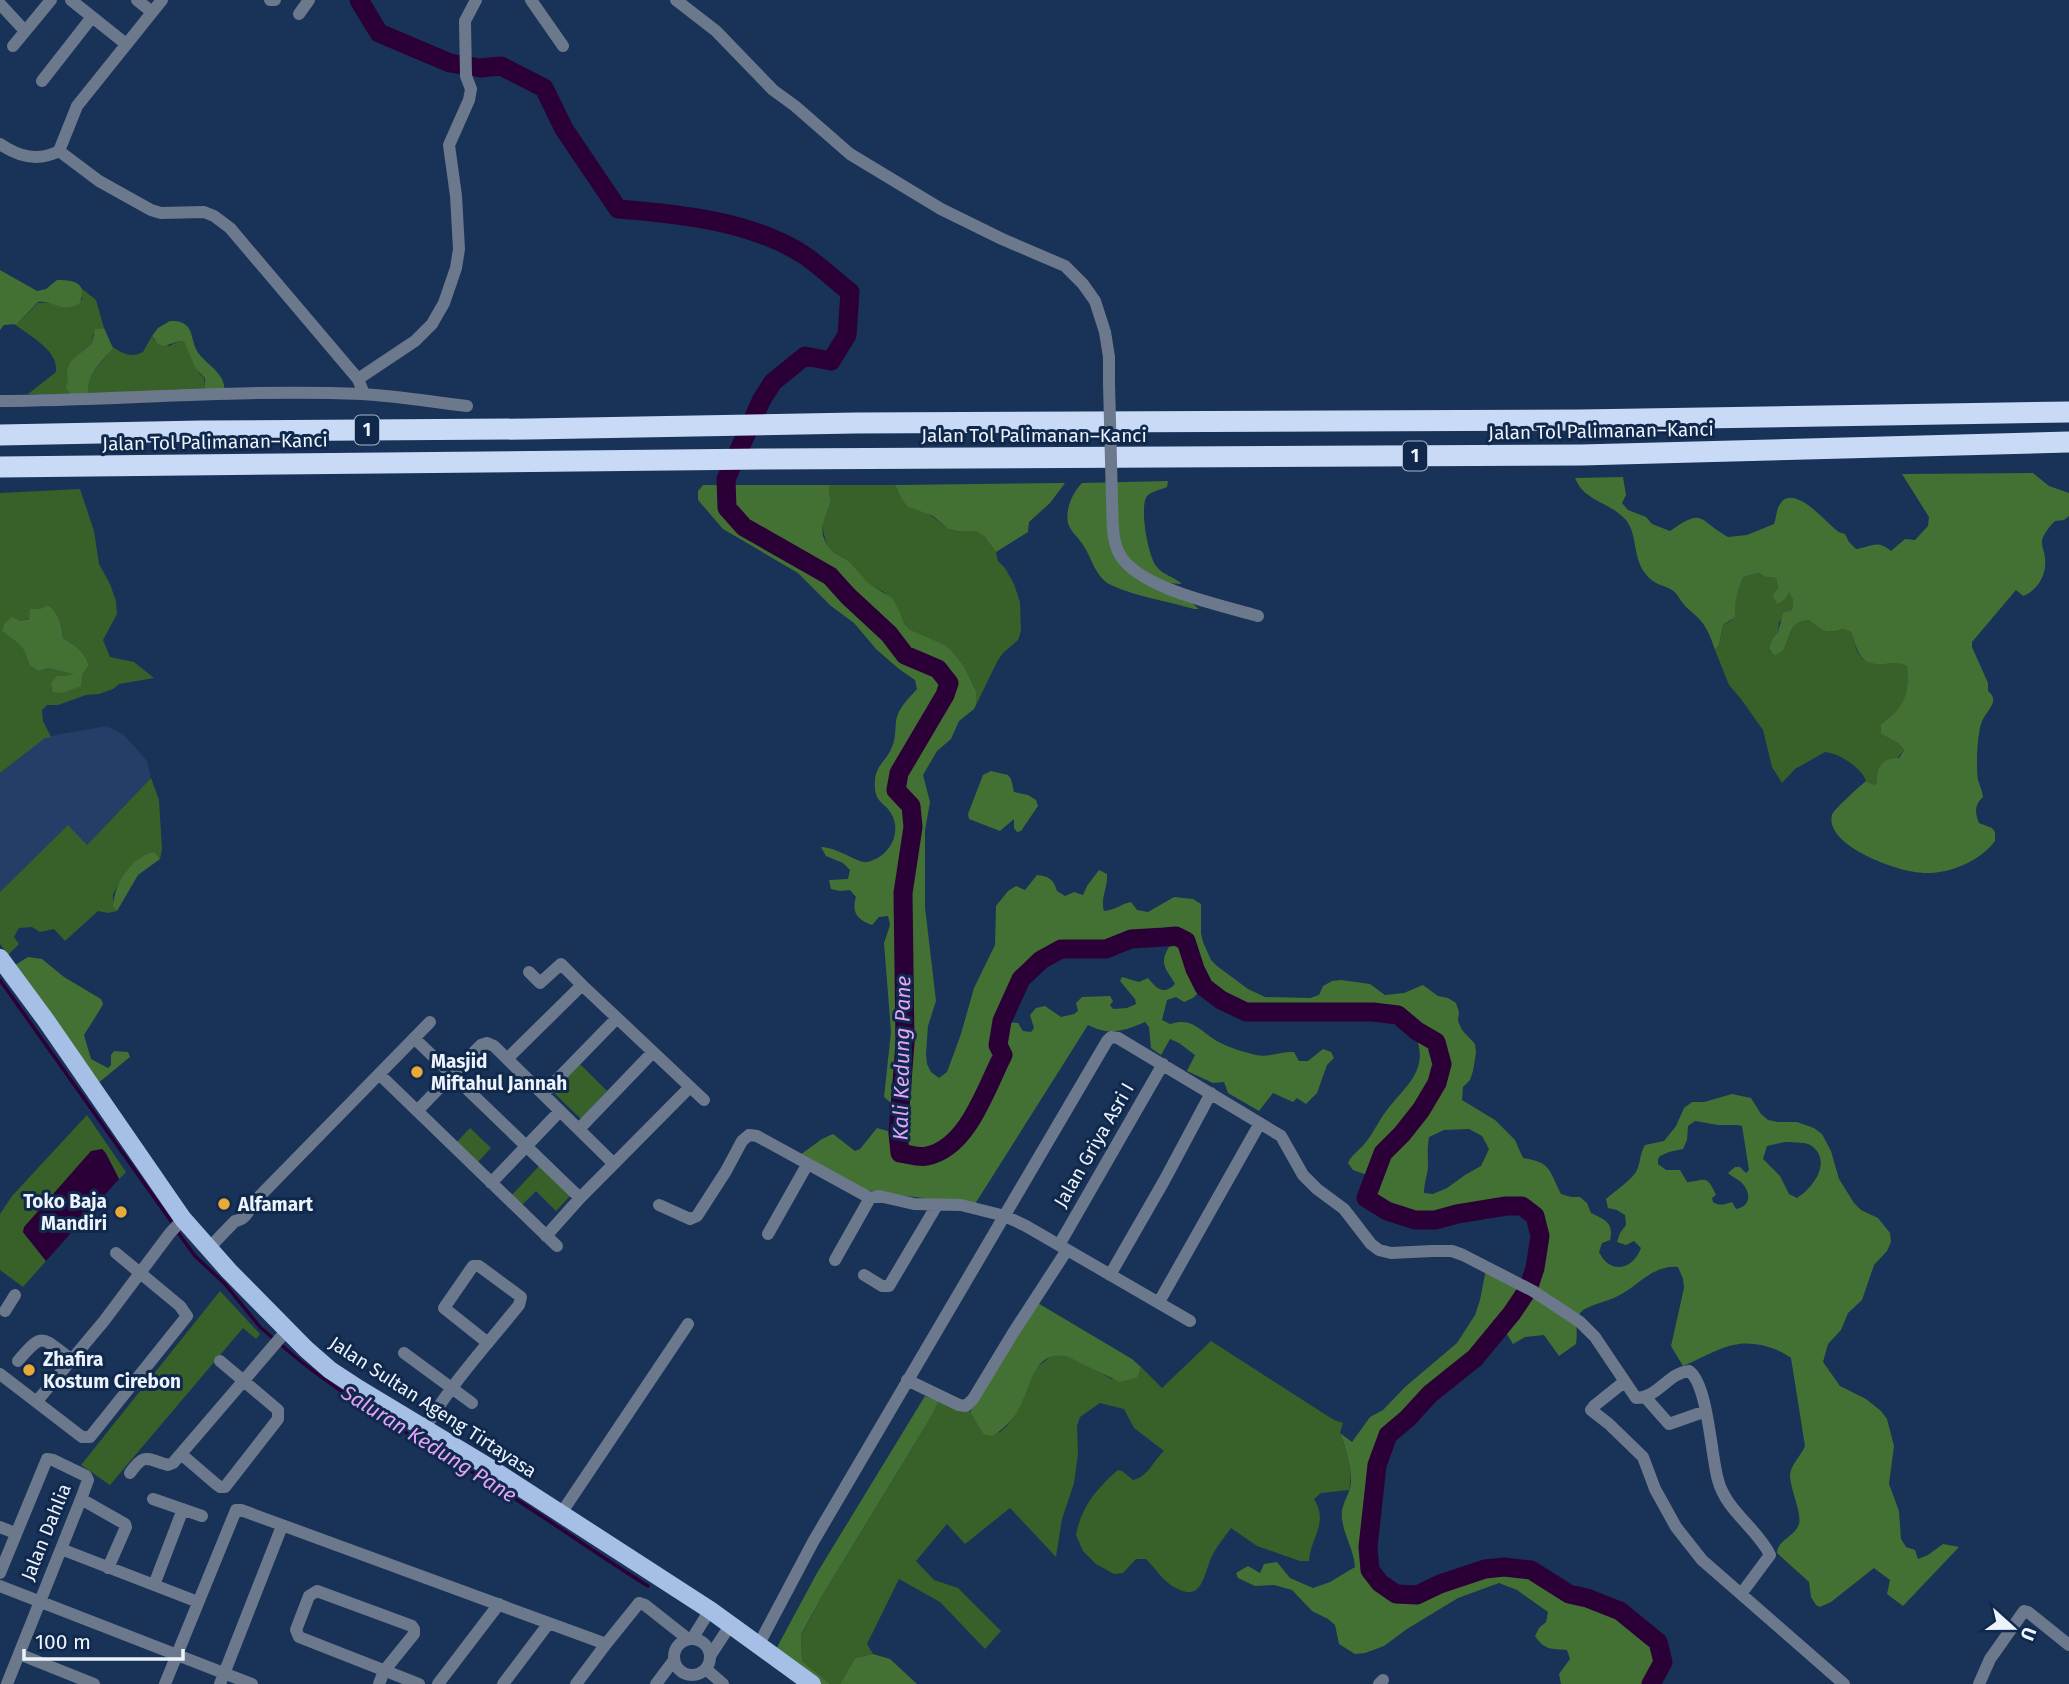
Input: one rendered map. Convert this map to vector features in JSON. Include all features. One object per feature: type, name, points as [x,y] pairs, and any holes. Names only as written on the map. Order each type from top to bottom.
[{"type":"highway","name":"Jalan Tol Palimanan–Kanci","points":[[0,435],[855,423],[1566,420],[2069,411]]},
{"type":"highway","name":"Jalan Tol Palimanan–Kanci","points":[[0,467],[724,459],[1581,455],[2069,442]]},
{"type":"main road","name":"Jalan Sultan Ageng Tirtayasa","points":[[0,958],[45,1019],[177,1225],[209,1248],[284,1333],[330,1370],[495,1471],[729,1627],[759,1644],[812,1684]]},
{"type":"street","points":[[13,46],[51,0]]},
{"type":"street","points":[[71,0],[127,44]]},
{"type":"street","points":[[137,0],[152,12]]},
{"type":"street","points":[[0,144],[33,159],[48,157],[59,151],[77,106],[162,0]]},
{"type":"street","points":[[299,13],[309,0]]},
{"type":"street","points":[[531,0],[563,46]]},
{"type":"street","points":[[676,0],[716,31],[773,90],[850,154],[942,209],[1065,266],[1083,284],[1095,301],[1105,332],[1110,383],[1112,501],[1119,552],[1131,568],[1151,581],[1174,591],[1258,616]]},
{"type":"street","points":[[358,379],[415,341],[432,324],[444,303],[456,268],[459,249],[456,196],[449,145],[469,100],[471,89],[466,76],[465,21],[472,2]]},
{"type":"street","points":[[0,4],[25,31]]},
{"type":"street","points":[[42,80],[92,17]]},
{"type":"street","points":[[59,151],[99,181],[151,211],[204,212],[230,228],[358,379],[364,394]]},
{"type":"street","points":[[0,401],[227,394],[364,394],[467,406]]},
{"type":"street","points":[[529,972],[540,984],[561,964],[704,1100]]},
{"type":"street","points":[[507,1059],[582,985]]},
{"type":"street","points":[[543,1094],[617,1018]]},
{"type":"street","points":[[209,1248],[235,1221],[249,1211],[252,1204],[430,1022]]},
{"type":"street","points":[[414,1038],[580,1198]]},
{"type":"street","points":[[759,1644],[813,1542],[907,1380],[1111,1038],[1118,1038],[1163,1063],[1281,1136],[1303,1175],[1344,1209],[1371,1244],[1379,1250],[1397,1254],[1452,1251],[1463,1255],[1533,1291],[1580,1322],[1595,1337],[1634,1397],[1646,1398],[1670,1424],[1706,1411]]},
{"type":"street","points":[[417,1111],[481,1045],[488,1043],[614,1164]]},
{"type":"street","points":[[579,1129],[653,1052]]},
{"type":"street","name":"Jalan Griya Asri I","points":[[907,1380],[959,1405],[966,1406],[973,1399],[1063,1247],[1163,1063]]},
{"type":"street","points":[[379,1074],[557,1246]]},
{"type":"street","points":[[546,1236],[690,1087]]},
{"type":"street","points":[[1110,1275],[1211,1093]]},
{"type":"street","points":[[491,1183],[560,1111]]},
{"type":"street","points":[[1159,1302],[1260,1123]]},
{"type":"street","points":[[659,1205],[690,1219],[697,1216],[742,1141],[749,1135],[764,1139],[870,1198],[885,1196],[905,1202],[961,1205],[1005,1216],[1190,1321]]},
{"type":"street","points":[[768,1234],[807,1165]]},
{"type":"street","points":[[835,1260],[870,1198]]},
{"type":"street","points":[[864,1275],[882,1286],[889,1286],[937,1205]]},
{"type":"street","points":[[37,1401],[177,1225]]},
{"type":"street","points":[[0,1374],[82,1437],[90,1437],[186,1318],[187,1313],[116,1253]]},
{"type":"street","points":[[425,1428],[451,1387],[488,1343],[519,1306],[520,1297],[479,1266],[473,1266],[444,1308],[488,1343]]},
{"type":"street","points":[[2,1313],[15,1295]]},
{"type":"street","points":[[560,1515],[688,1324]]},
{"type":"street","points":[[130,1473],[139,1460],[144,1458],[168,1465],[173,1463],[284,1333]]},
{"type":"street","points":[[18,1361],[34,1341],[39,1339],[72,1360]]},
{"type":"street","points":[[404,1353],[472,1403]]},
{"type":"street","points":[[181,1454],[220,1487],[225,1486],[278,1419],[278,1410],[220,1361]]},
{"type":"street","points":[[1646,1398],[1678,1373],[1689,1371],[1698,1383],[1723,1493],[1770,1555],[1741,1594]]},
{"type":"street","points":[[1624,1382],[1591,1410],[1641,1455],[1655,1489],[1676,1527],[1702,1560],[1844,1684]]},
{"type":"street","name":"Jalan Dahlia","points":[[6,1684],[88,1478],[47,1459],[15,1533]]},
{"type":"street","points":[[81,1499],[125,1524],[108,1568]]},
{"type":"street","points":[[153,1499],[202,1516]]},
{"type":"street","points":[[154,1585],[183,1509]]},
{"type":"street","points":[[165,1684],[236,1510],[606,1644]]},
{"type":"street","points":[[222,1679],[282,1526]]},
{"type":"street","points":[[0,1527],[15,1533],[0,1573]]},
{"type":"street","points":[[61,1549],[198,1602]]},
{"type":"street","points":[[0,1586],[176,1656],[222,1679],[252,1684]]},
{"type":"street","points":[[379,1684],[384,1671],[414,1634],[412,1626],[317,1591],[309,1595],[296,1630],[299,1637],[384,1671],[419,1684]]},
{"type":"street","points":[[576,1684],[639,1603],[704,1643],[710,1656]]},
{"type":"street","points":[[438,1684],[499,1604]]},
{"type":"street","points":[[1979,1684],[1990,1659],[2024,1611],[2069,1645]]},
{"type":"street","points":[[656,1684],[674,1660],[677,1647],[693,1636],[708,1612]]},
{"type":"street","points":[[503,1684],[549,1623]]},
{"type":"street","points":[[696,1676],[729,1627]]},
{"type":"street","points":[[19,1654],[94,1684]]},
{"type":"street","points":[[674,1660],[681,1672],[723,1684]]},
{"type":"shaded area","points":[[107,726],[124,735],[147,761],[151,778],[86,846],[68,825],[0,892],[0,773],[45,737]]},
{"type":"shaded area","points":[[102,1149],[119,1179],[46,1261],[23,1232],[24,1227],[91,1151]]},
{"type":"green space","points":[[0,270],[37,291],[46,289],[57,280],[74,282],[81,287],[82,297],[79,304],[66,307],[38,302],[17,324],[4,325],[0,330]]},
{"type":"green space","points":[[81,288],[96,300],[104,328],[97,329],[92,343],[75,359],[69,377],[70,394],[28,394],[56,372],[56,364],[48,350],[13,323],[17,324],[38,303],[82,300]]},
{"type":"green space","points":[[170,321],[180,322],[188,328],[197,351],[222,379],[224,391],[204,392],[205,378],[196,369],[184,342],[164,346],[158,344],[152,336],[158,328]]},
{"type":"green space","points":[[104,328],[112,349],[92,374],[88,394],[70,394],[66,387],[70,362],[92,343],[95,329]]},
{"type":"green space","points":[[152,336],[154,340],[169,346],[184,342],[204,378],[204,392],[88,394],[93,372],[112,346],[127,354],[139,354]]},
{"type":"green space","points":[[2033,473],[2049,486],[2069,493],[2069,516],[2055,521],[2044,536],[2042,543],[2045,570],[2037,586],[2023,596],[2016,590],[1972,642],[1993,699],[1981,724],[1979,737],[1977,775],[1983,797],[1976,812],[1979,823],[1995,832],[1995,841],[1972,861],[1934,873],[1913,872],[1866,856],[1840,837],[1833,826],[1832,815],[1837,808],[1866,781],[1875,785],[1882,764],[1899,758],[1904,750],[1898,743],[1881,734],[1881,724],[1904,700],[1907,666],[1899,663],[1870,663],[1861,656],[1851,632],[1843,629],[1833,632],[1825,630],[1809,620],[1793,627],[1783,651],[1774,656],[1769,648],[1772,639],[1778,632],[1783,613],[1792,610],[1793,600],[1789,592],[1785,599],[1777,604],[1773,596],[1778,588],[1776,578],[1758,573],[1744,577],[1736,596],[1735,617],[1723,625],[1719,645],[1715,650],[1710,635],[1699,618],[1684,605],[1675,592],[1655,582],[1645,573],[1638,559],[1631,530],[1624,518],[1584,492],[1575,478],[1623,477],[1626,495],[1622,503],[1628,510],[1670,531],[1689,519],[1696,518],[1728,537],[1747,535],[1774,524],[1778,508],[1783,500],[1790,498],[1807,504],[1836,530],[1845,534],[1856,549],[1882,545],[1891,551],[1905,539],[1915,540],[1928,526],[1929,517],[1902,474]]},
{"type":"green space","points":[[1168,481],[1167,487],[1149,494],[1145,502],[1144,520],[1148,542],[1156,566],[1182,584],[1168,583],[1199,609],[1142,596],[1106,582],[1097,572],[1068,523],[1070,501],[1082,483]]},
{"type":"green space","points":[[1065,483],[1050,503],[1029,522],[1028,532],[996,552],[984,536],[976,531],[948,529],[933,516],[907,506],[895,485]]},
{"type":"green space","points":[[703,485],[722,485],[723,510],[742,530],[827,579],[886,637],[902,658],[936,673],[945,683],[896,772],[892,791],[907,808],[909,827],[899,893],[901,1043],[896,1107],[884,1097],[891,1032],[884,943],[890,925],[888,916],[879,917],[872,925],[859,918],[854,907],[856,897],[850,890],[831,889],[829,880],[848,879],[850,870],[843,863],[826,856],[821,847],[867,862],[881,856],[894,839],[893,817],[876,794],[875,780],[877,770],[893,744],[899,712],[917,689],[915,680],[877,650],[854,623],[831,606],[798,573],[723,529],[698,500],[698,491]]},
{"type":"green space","points":[[730,485],[830,485],[831,501],[822,527],[827,545],[833,552],[849,561],[868,583],[892,598],[910,630],[945,645],[952,651],[964,666],[976,691],[974,709],[959,721],[951,739],[937,751],[923,775],[930,802],[925,830],[925,907],[936,1001],[928,1026],[926,1054],[931,1072],[939,1078],[947,1072],[974,988],[995,945],[996,906],[1008,891],[1016,886],[1025,890],[1037,875],[1050,879],[1057,891],[1065,896],[1074,892],[1083,895],[1099,870],[1107,874],[1104,911],[1131,902],[1137,910],[1148,912],[1174,897],[1193,899],[1201,904],[1201,933],[1211,960],[1248,989],[1265,997],[1310,998],[1319,995],[1323,986],[1341,980],[1370,984],[1385,995],[1404,993],[1423,985],[1438,996],[1456,1003],[1458,1021],[1462,1030],[1475,1044],[1476,1053],[1470,1080],[1463,1087],[1462,1100],[1495,1120],[1515,1140],[1523,1158],[1539,1162],[1548,1168],[1561,1194],[1580,1197],[1587,1203],[1591,1213],[1607,1222],[1611,1229],[1610,1240],[1602,1243],[1599,1252],[1615,1267],[1633,1261],[1641,1248],[1634,1241],[1626,1245],[1617,1242],[1626,1225],[1625,1215],[1608,1208],[1606,1199],[1636,1172],[1645,1145],[1664,1141],[1676,1126],[1684,1108],[1692,1102],[1704,1102],[1732,1094],[1751,1098],[1768,1120],[1797,1122],[1822,1134],[1831,1151],[1839,1179],[1854,1203],[1861,1210],[1878,1218],[1890,1233],[1891,1242],[1887,1251],[1874,1265],[1862,1300],[1848,1313],[1841,1330],[1828,1344],[1823,1362],[1840,1386],[1866,1399],[1887,1419],[1894,1446],[1889,1484],[1899,1511],[1901,1539],[1906,1547],[1915,1550],[1918,1559],[1943,1544],[1959,1547],[1903,1606],[1887,1594],[1890,1580],[1874,1568],[1831,1602],[1820,1607],[1816,1605],[1811,1597],[1809,1582],[1777,1553],[1780,1545],[1799,1524],[1790,1475],[1805,1446],[1791,1358],[1766,1346],[1739,1344],[1683,1366],[1671,1346],[1684,1288],[1678,1267],[1660,1269],[1624,1293],[1581,1312],[1576,1344],[1559,1356],[1544,1335],[1525,1337],[1513,1344],[1505,1331],[1532,1291],[1539,1269],[1545,1235],[1538,1214],[1524,1203],[1505,1202],[1435,1216],[1416,1216],[1388,1207],[1371,1196],[1386,1155],[1405,1137],[1424,1112],[1440,1084],[1446,1064],[1439,1039],[1400,1012],[1373,1008],[1247,1008],[1207,985],[1189,938],[1177,932],[1130,935],[1105,945],[1060,944],[1039,957],[1018,976],[998,1020],[994,1046],[999,1055],[962,1127],[939,1148],[923,1152],[904,1149],[902,1133],[909,1043],[907,893],[917,827],[915,804],[900,789],[903,775],[954,682],[941,666],[907,652],[892,631],[832,573],[747,524],[731,507]],"holes":[[[1695,1121],[1742,1126],[1749,1170],[1746,1173],[1740,1167],[1735,1167],[1728,1173],[1747,1191],[1748,1199],[1744,1206],[1736,1209],[1732,1202],[1716,1204],[1712,1198],[1716,1195],[1707,1181],[1687,1182],[1680,1170],[1666,1170],[1658,1164],[1660,1156],[1683,1149],[1688,1126]],[[1469,1129],[1482,1136],[1489,1149],[1481,1166],[1447,1188],[1433,1194],[1424,1193],[1429,1137],[1444,1130]],[[1785,1142],[1804,1143],[1818,1153],[1821,1160],[1818,1175],[1797,1198],[1789,1194],[1780,1176],[1763,1159],[1767,1146]]]},
{"type":"green space","points":[[830,485],[895,485],[901,498],[948,529],[976,530],[996,552],[998,561],[1014,584],[1020,602],[1021,631],[1018,640],[998,660],[976,705],[976,691],[964,666],[952,651],[945,645],[910,631],[899,615],[897,606],[884,592],[867,583],[849,561],[833,552],[827,545],[822,527],[831,501]]},
{"type":"green space","points":[[80,489],[94,531],[99,564],[116,601],[117,614],[103,640],[110,657],[134,662],[154,678],[119,684],[99,694],[86,695],[58,705],[47,705],[42,710],[43,721],[51,737],[45,738],[0,773],[0,493]],"holes":[[[48,605],[59,620],[63,638],[85,656],[89,665],[82,676],[51,683],[76,674],[48,668],[39,671],[30,666],[24,648],[18,641],[20,621],[32,617]]]},
{"type":"green space","points":[[1758,573],[1776,578],[1778,588],[1789,591],[1793,600],[1792,610],[1779,622],[1778,632],[1772,639],[1769,648],[1774,656],[1783,651],[1793,627],[1809,620],[1825,630],[1833,632],[1843,629],[1851,632],[1857,651],[1863,659],[1881,664],[1899,662],[1907,666],[1904,700],[1896,712],[1881,724],[1881,734],[1898,743],[1904,750],[1875,785],[1866,781],[1860,771],[1849,762],[1825,752],[1795,769],[1782,783],[1772,767],[1763,730],[1729,685],[1715,650],[1719,645],[1723,625],[1734,615],[1738,588],[1744,577]]},
{"type":"green space","points":[[48,605],[61,624],[63,638],[79,649],[89,665],[82,676],[81,686],[62,693],[53,692],[51,683],[57,676],[74,674],[48,668],[39,671],[30,666],[20,645],[2,631],[5,623],[12,617],[20,621],[29,619],[30,609],[40,609]]},
{"type":"green space","points":[[991,771],[1008,775],[1014,792],[1036,800],[1038,806],[1021,831],[1017,832],[1014,828],[1014,819],[1000,831],[969,819],[968,814],[983,775]]},
{"type":"green space","points":[[151,778],[159,800],[162,849],[160,859],[155,852],[131,866],[113,894],[113,907],[117,911],[98,911],[65,941],[54,929],[40,932],[32,927],[19,928],[14,937],[19,944],[8,955],[0,944],[0,892],[68,825],[87,845]]},
{"type":"green space","points":[[155,852],[160,859],[138,875],[117,911],[113,907],[114,898],[125,873],[138,859]]},
{"type":"green space","points":[[1183,944],[1201,990],[1184,1002],[1176,997],[1167,1000],[1162,1020],[1170,1024],[1191,1024],[1223,1044],[1256,1055],[1294,1052],[1299,1061],[1308,1061],[1323,1049],[1331,1052],[1334,1058],[1327,1065],[1317,1093],[1306,1104],[1297,1098],[1293,1102],[1273,1093],[1259,1111],[1228,1093],[1224,1082],[1213,1083],[1187,1071],[1195,1055],[1179,1043],[1170,1039],[1161,1055],[1151,1048],[1149,1027],[1145,1022],[1116,1031],[1088,1025],[975,1204],[880,1193],[853,1187],[800,1155],[833,1134],[855,1151],[860,1149],[877,1128],[894,1133],[897,1156],[924,1161],[939,1157],[953,1149],[965,1135],[985,1102],[1008,1055],[1002,1045],[1006,1022],[1018,1023],[1023,1031],[1031,1032],[1034,1028],[1030,1015],[1036,1008],[1045,1006],[1061,1017],[1074,1014],[1078,1011],[1076,1003],[1082,997],[1110,996],[1113,1009],[1127,1008],[1136,1004],[1120,981],[1122,977],[1139,982],[1148,978],[1160,989],[1171,988],[1175,984],[1165,967],[1164,958],[1169,947]]},
{"type":"green space","points":[[28,957],[42,959],[64,977],[101,999],[103,1004],[84,1035],[91,1059],[108,1068],[114,1051],[128,1052],[130,1057],[97,1084],[15,965]]},
{"type":"green space","points":[[1415,1034],[1433,1045],[1438,1064],[1433,1081],[1418,1108],[1379,1151],[1368,1180],[1367,1175],[1353,1170],[1348,1163],[1414,1076],[1420,1057]]},
{"type":"green space","points":[[580,1064],[607,1091],[581,1119],[553,1092]]},
{"type":"green space","points":[[87,1115],[126,1172],[119,1179],[102,1149],[23,1232],[46,1261],[23,1287],[0,1270],[0,1214],[12,1196]]},
{"type":"green space","points":[[470,1128],[491,1148],[477,1163],[456,1143]]},
{"type":"green space","points":[[539,1166],[570,1196],[556,1211],[536,1191],[521,1206],[511,1196]]},
{"type":"green space","points":[[1486,1269],[1525,1287],[1473,1355],[1428,1391],[1385,1432],[1373,1464],[1364,1547],[1366,1571],[1377,1586],[1394,1598],[1417,1599],[1441,1587],[1486,1573],[1504,1571],[1529,1574],[1567,1598],[1586,1601],[1618,1614],[1654,1644],[1658,1662],[1646,1684],[1561,1684],[1559,1674],[1570,1659],[1567,1650],[1545,1646],[1535,1636],[1546,1622],[1548,1612],[1517,1590],[1499,1583],[1458,1598],[1384,1646],[1355,1654],[1339,1644],[1335,1625],[1312,1611],[1292,1590],[1274,1585],[1255,1586],[1238,1578],[1236,1573],[1248,1566],[1260,1573],[1264,1564],[1277,1562],[1290,1578],[1313,1588],[1330,1582],[1355,1567],[1342,1519],[1342,1509],[1351,1482],[1348,1457],[1340,1433],[1352,1442],[1370,1417],[1383,1410],[1405,1387],[1457,1343],[1475,1315]]},
{"type":"green space","points":[[220,1291],[260,1334],[256,1339],[243,1328],[110,1485],[81,1465]]},
{"type":"green space","points":[[1036,1302],[1132,1359],[1141,1367],[1138,1377],[1120,1382],[1068,1357],[1048,1358],[1036,1369],[1022,1403],[1009,1422],[992,1436],[983,1434],[970,1412]]},
{"type":"green space","points":[[1211,1341],[1334,1420],[1343,1423],[1340,1433],[1349,1461],[1349,1490],[1321,1493],[1314,1499],[1320,1523],[1309,1561],[1300,1561],[1257,1546],[1231,1528],[1214,1552],[1200,1586],[1190,1592],[1170,1584],[1146,1559],[1136,1559],[1123,1573],[1114,1574],[1096,1564],[1083,1551],[1076,1535],[1086,1507],[1103,1484],[1118,1470],[1133,1480],[1138,1478],[1164,1451],[1134,1428],[1124,1409],[1100,1403],[1080,1417],[1077,1426],[1078,1454],[1074,1483],[1062,1519],[1056,1557],[1010,1508],[965,1544],[947,1524],[916,1561],[934,1580],[958,1588],[1001,1631],[985,1649],[940,1602],[899,1579],[867,1644],[873,1654],[855,1658],[840,1684],[830,1684],[802,1661],[801,1636],[822,1596],[939,1401],[970,1412],[983,1434],[1000,1432],[1022,1403],[1035,1369],[1050,1357],[1068,1357],[1111,1379],[1138,1377],[1141,1367],[1162,1388]]},
{"type":"green space","points":[[925,1396],[939,1401],[931,1417],[801,1635],[802,1661],[830,1684],[821,1684],[775,1651],[817,1573]]},
{"type":"green space","points":[[873,1654],[890,1659],[917,1684],[840,1684],[855,1658]]},
{"type":"waterway","name":"Kali Kedung Pane","points":[[359,0],[379,33],[450,63],[480,68],[501,66],[544,88],[564,129],[618,209],[714,221],[761,234],[804,255],[850,292],[847,335],[831,361],[805,356],[773,382],[762,399],[726,479],[727,508],[744,527],[830,576],[889,634],[905,655],[938,669],[949,683],[945,695],[899,773],[896,790],[911,806],[913,827],[903,893],[905,1043],[898,1133],[900,1153],[927,1156],[941,1151],[965,1129],[1003,1055],[998,1045],[1002,1021],[1021,979],[1041,960],[1061,949],[1106,949],[1131,939],[1176,936],[1186,941],[1204,987],[1221,1000],[1246,1012],[1373,1012],[1398,1015],[1436,1042],[1442,1064],[1437,1083],[1421,1110],[1383,1153],[1366,1198],[1387,1211],[1415,1220],[1435,1220],[1506,1206],[1522,1206],[1535,1216],[1540,1236],[1535,1268],[1528,1289],[1512,1313],[1475,1358],[1430,1394],[1388,1435],[1377,1465],[1368,1547],[1370,1570],[1380,1583],[1396,1594],[1417,1595],[1485,1569],[1504,1567],[1531,1570],[1569,1594],[1620,1611],[1658,1642],[1663,1662],[1651,1684]]},
{"type":"waterway","name":"Saluran Kedung Pane","points":[[0,980],[173,1224]]},
{"type":"waterway","name":"Saluran Kedung Pane","points":[[177,1231],[195,1256],[225,1284],[260,1327],[274,1339]]},
{"type":"waterway","name":"Saluran Kedung Pane","points":[[280,1344],[305,1365],[384,1420],[514,1498],[648,1586]]},
{"type":"place","name":"Masjid Miftahul Jannah","points":[[417,1072]]},
{"type":"place","name":"Alfamart","points":[[224,1204]]},
{"type":"place","name":"Toko Baja Mandiri","points":[[121,1212]]},
{"type":"place","name":"Zhafira Kostum Cirebon","points":[[29,1370]]}]
